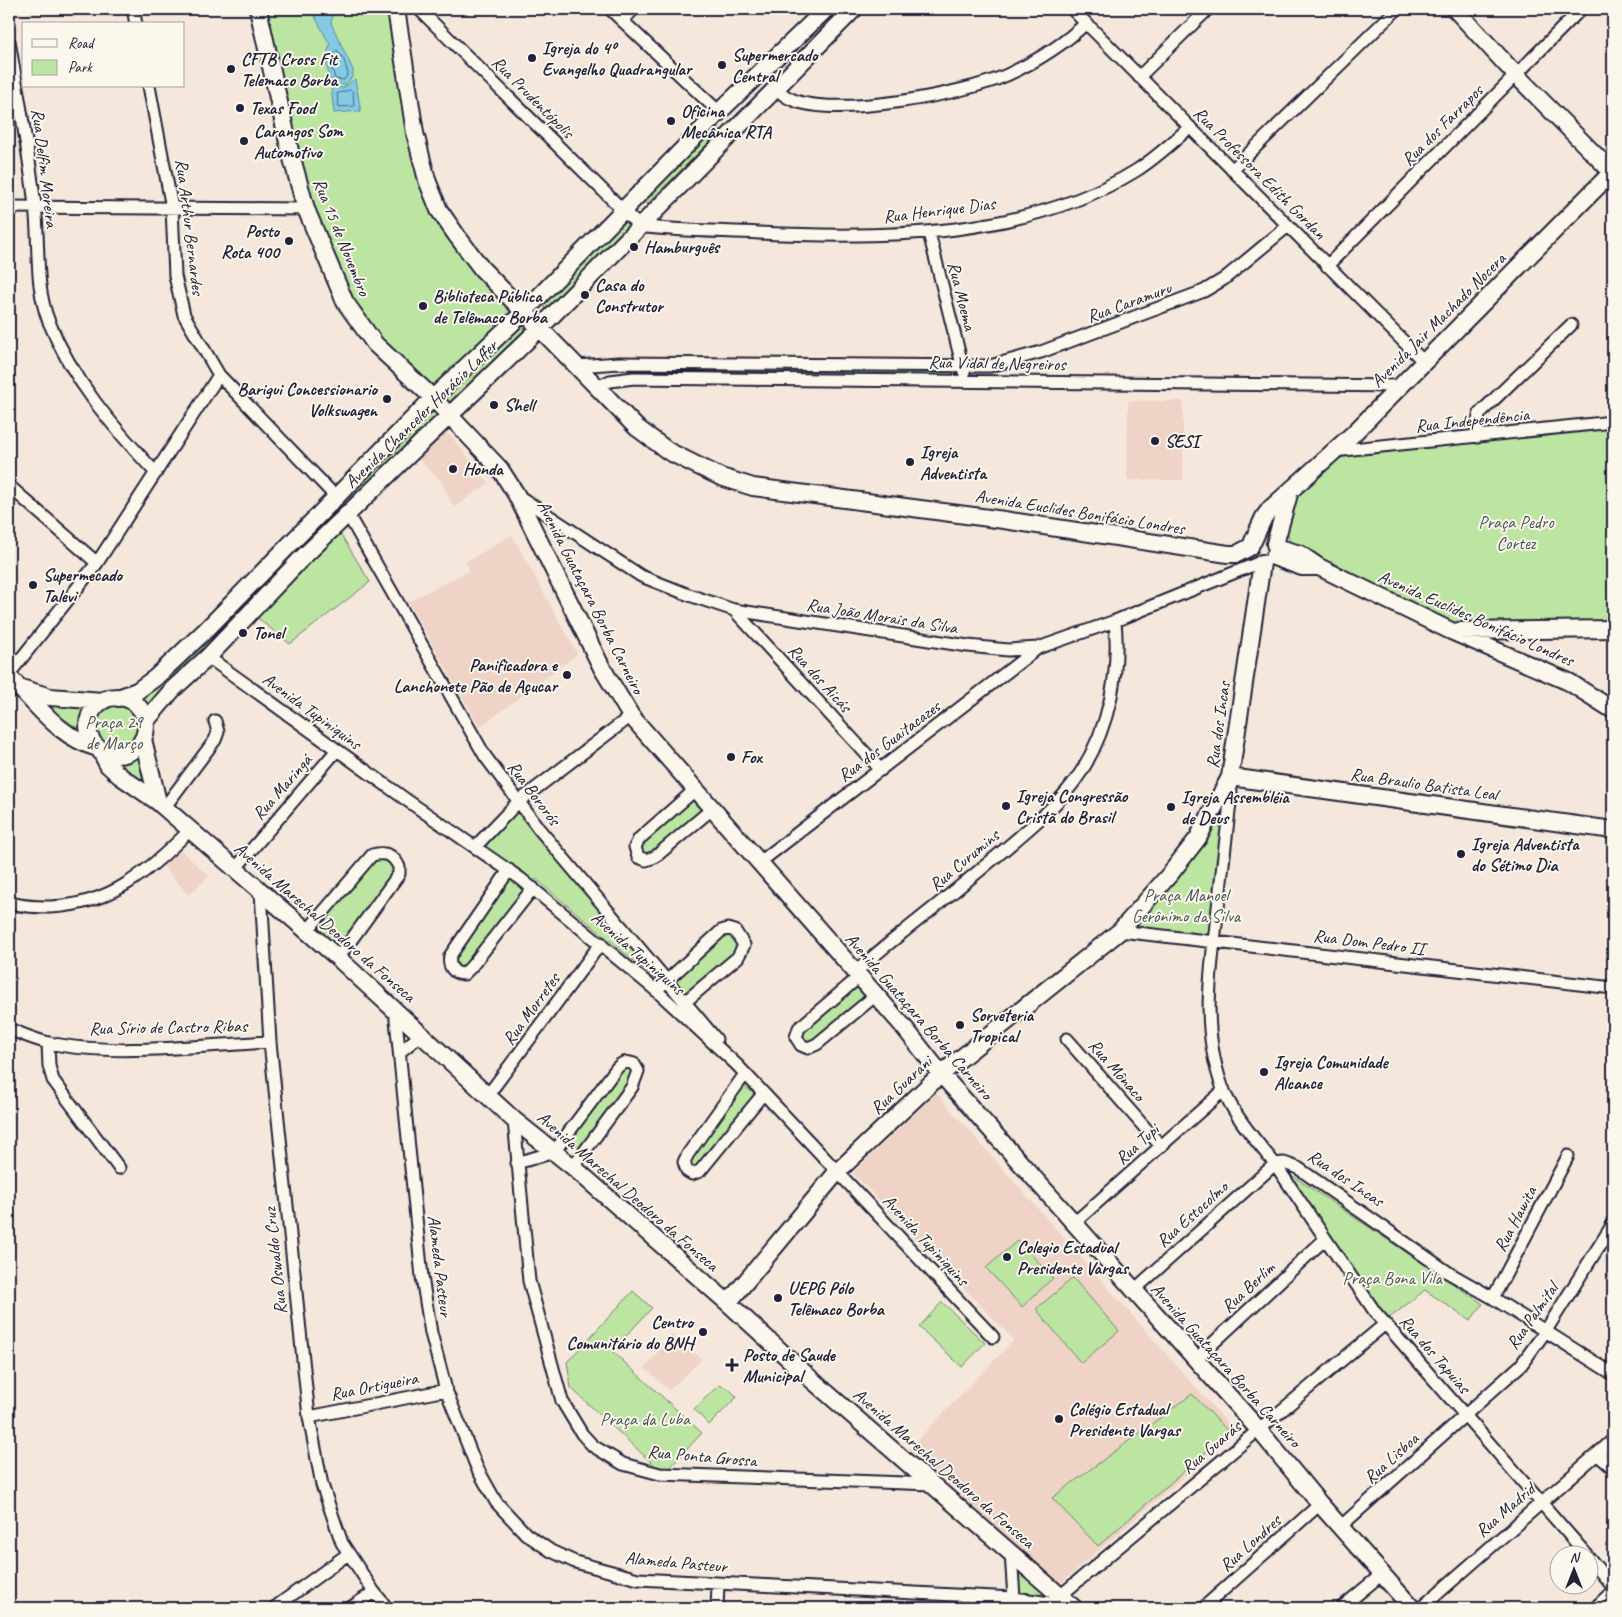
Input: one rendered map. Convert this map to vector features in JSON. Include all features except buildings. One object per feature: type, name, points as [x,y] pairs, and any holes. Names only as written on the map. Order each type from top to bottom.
[{"type":"street","points":[[133,9],[136,22]]},
{"type":"street","name":"Rua 15 de Novembro","points":[[258,9],[290,151],[306,208],[345,302],[375,344],[433,398],[448,415]]},
{"type":"street","name":"Avenida Euclides Bonifácio Londres","points":[[396,9],[415,133],[427,180],[439,210],[482,269],[523,313],[636,427],[668,451],[721,477],[753,486],[1004,520],[1228,554],[1237,554],[1263,537],[1270,539],[1269,555],[1302,567],[1319,567],[1451,631],[1569,682],[1613,710]]},
{"type":"street","name":"Rua Prudentópolis","points":[[419,9],[639,226]]},
{"type":"street","points":[[610,9],[719,112]]},
{"type":"street","points":[[623,20],[634,9]]},
{"type":"street","name":"Avenida Chanceler Horácio Laffer","points":[[111,699],[137,691],[155,678],[206,630],[433,398],[523,313],[719,112],[826,9]]},
{"type":"street","name":"Avenida Chanceler Horácio Laffer","points":[[145,722],[173,689],[208,657],[347,513],[539,329],[854,9]]},
{"type":"street","name":"Rua Professora Edith Gordan","points":[[1072,9],[1424,362]]},
{"type":"street","points":[[1139,77],[1208,9]]},
{"type":"street","points":[[1232,170],[1397,9]]},
{"type":"street","points":[[1455,9],[1516,75],[1613,172]]},
{"type":"street","name":"Rua dos Farrapos","points":[[1327,266],[1581,9]]},
{"type":"street","points":[[776,88],[791,100],[808,104],[853,105],[915,100],[956,92],[1006,75],[1042,56],[1072,36],[1086,23]]},
{"type":"street","name":"Rua Delfim Moreira","points":[[9,41],[36,207],[37,274],[48,320],[64,355],[84,389],[109,421],[156,473]]},
{"type":"street","name":"Rua Arthur Bernardes","points":[[149,88],[172,208],[175,276],[184,315],[219,375],[336,497]]},
{"type":"street","name":"Rua Henrique Dias","points":[[639,226],[829,236],[929,233],[1014,218],[1102,189],[1138,170],[1190,127]]},
{"type":"street","name":"Avenida Jair Machado Nocera","points":[[1252,544],[1264,517],[1333,452],[1613,172]]},
{"type":"street","points":[[9,207],[306,208]]},
{"type":"street","name":"Rua Caramuru","points":[[963,367],[990,366],[1041,352],[1204,292],[1224,279],[1288,226]]},
{"type":"street","name":"Rua Moema","points":[[929,233],[968,380]]},
{"type":"street","points":[[1478,437],[1477,422],[1480,413],[1571,325]]},
{"type":"street","name":"Rua Vidal de Negreiros","points":[[577,366],[629,363],[963,367]]},
{"type":"street","points":[[12,679],[97,563],[219,375]]},
{"type":"street","name":"Rua Vidal de Negreiros","points":[[596,387],[610,381],[634,378],[1399,386]]},
{"type":"street","name":"Avenida Guataçara Borba Carneiro","points":[[448,415],[500,470],[516,494],[602,668],[630,716],[876,995],[941,1074],[1259,1430],[1320,1504],[1412,1608]]},
{"type":"street","name":"Rua Independência","points":[[1333,452],[1613,422]]},
{"type":"street","points":[[9,486],[97,563]]},
{"type":"street","name":"Rua João Morais da Silva","points":[[516,494],[641,576],[734,610],[968,646],[1008,650],[1038,648],[1115,621],[1269,555]]},
{"type":"street","name":"Rua dos Incas","points":[[1289,494],[1269,555],[1230,777],[1231,795],[1208,1001],[1212,1042],[1224,1090],[1240,1120],[1275,1164],[1284,1163],[1298,1168],[1449,1272],[1613,1374]]},
{"type":"street","name":"Rua Bororós","points":[[347,513],[485,756],[518,802],[666,980],[686,1001],[737,1065]]},
{"type":"street","points":[[1252,544],[1251,556],[1269,555]]},
{"type":"street","name":"Rua dos Aicás","points":[[734,610],[880,770]]},
{"type":"street","name":"Rua Curumins","points":[[876,995],[817,1044],[808,1048],[801,1045],[796,1037],[799,1028],[857,975],[1027,831],[1061,798],[1081,772],[1102,729],[1113,688],[1118,649],[1115,621]]},
{"type":"street","points":[[1451,631],[1613,629]]},
{"type":"street","name":"Rua dos Guaitacazes","points":[[760,862],[1038,648]]},
{"type":"street","name":"Avenida Tupiniquins","points":[[208,657],[509,870],[601,943],[658,992],[737,1065],[993,1337]]},
{"type":"street","points":[[12,679],[50,697],[126,699],[139,708],[145,722],[143,739],[161,805]]},
{"type":"street","points":[[12,679],[44,716],[81,742],[119,755],[137,747],[143,739]]},
{"type":"street","points":[[99,749],[91,740],[88,729],[89,718],[95,708],[111,699]]},
{"type":"street","points":[[475,847],[518,802],[630,716]]},
{"type":"street","points":[[161,805],[215,740],[218,732],[215,721]]},
{"type":"street","name":"Avenida Marechal Deodoro da Fonseca","points":[[99,749],[108,765],[120,776],[161,805],[308,931],[514,1120],[573,1167],[728,1303],[812,1380],[1069,1603]]},
{"type":"street","name":"Rua Maringá","points":[[235,869],[337,750]]},
{"type":"street","name":"Rua Braulio Batista Leal","points":[[1230,777],[1613,830]]},
{"type":"street","name":"Rua Guarani","points":[[728,1303],[837,1172],[941,1074],[1120,930],[1170,874],[1198,838],[1230,777]]},
{"type":"street","points":[[696,789],[639,838],[635,847],[638,857],[646,860],[655,858],[712,809]]},
{"type":"street","points":[[9,902],[42,907],[71,906],[98,900],[129,884],[162,858],[190,830]]},
{"type":"street","points":[[308,931],[372,855],[381,853],[390,855],[399,867],[399,874],[338,958]]},
{"type":"street","points":[[509,870],[450,956],[450,966],[453,971],[458,974],[464,974],[471,967],[533,888]]},
{"type":"street","name":"Rua Oswaldo Cruz","points":[[261,892],[270,1042],[309,1417],[322,1485],[342,1542],[374,1592],[388,1608]]},
{"type":"street","points":[[658,992],[666,980],[721,931],[735,930],[741,937],[744,945],[738,957],[686,1001]]},
{"type":"street","name":"Rua Dom Pedro II","points":[[1120,930],[1613,988]]},
{"type":"street","name":"Rua Morretes","points":[[488,1095],[601,943]]},
{"type":"street","name":"Alameda Pasteur","points":[[395,1010],[401,1051],[422,1277],[431,1333],[446,1390],[477,1468],[496,1502],[526,1534],[551,1551],[575,1562],[638,1580],[1014,1598],[1069,1603]]},
{"type":"street","name":"Rua Sírio de Castro Ribas","points":[[9,1029],[48,1043],[127,1048],[270,1042]]},
{"type":"street","points":[[401,1051],[422,1034]]},
{"type":"street","name":"Rua Mônaco","points":[[1067,1039],[1161,1146]]},
{"type":"street","points":[[48,1043],[49,1066],[53,1080],[119,1168]]},
{"type":"street","points":[[517,1163],[554,1152],[621,1063],[628,1062],[634,1064],[638,1071],[636,1080],[573,1167]]},
{"type":"street","points":[[745,1074],[688,1154],[684,1162],[687,1171],[692,1174],[700,1171],[763,1094]]},
{"type":"street","name":"Rua Tupi","points":[[1074,1224],[1224,1090]]},
{"type":"street","name":"Rua Ponta Grossa","points":[[514,1120],[528,1281],[562,1401],[582,1434],[592,1446],[623,1464],[660,1474],[932,1484]]},
{"type":"street","name":"Rua Hawita","points":[[1493,1298],[1568,1156]]},
{"type":"street","name":"Rua dos Tapuias","points":[[1275,1164],[1324,1240],[1384,1324],[1577,1544]]},
{"type":"street","name":"Rua Estocolmo","points":[[1133,1291],[1275,1164]]},
{"type":"street","name":"Rua Palmital","points":[[1465,1415],[1515,1370],[1545,1332],[1613,1224]]},
{"type":"street","name":"Rua Berlim","points":[[1196,1359],[1324,1240]]},
{"type":"street","name":"Rua Guarás","points":[[1069,1603],[1259,1430],[1384,1324]]},
{"type":"street","name":"Rua Ortigueira","points":[[309,1417],[446,1390]]},
{"type":"street","name":"Rua Lisboa","points":[[1340,1527],[1465,1415]]},
{"type":"street","name":"Rua Madrid","points":[[1421,1608],[1613,1440]]},
{"type":"street","points":[[1597,1454],[1613,1468]]},
{"type":"street","name":"Rua Londres","points":[[1203,1608],[1320,1504]]},
{"type":"street","points":[[1011,1553],[1014,1598]]},
{"type":"street","points":[[274,1608],[348,1554]]},
{"type":"street","points":[[1600,1571],[1613,1587]]},
{"type":"street","points":[[1341,1608],[1382,1574]]},
{"type":"street","points":[[717,1608],[718,1584]]},
{"type":"street","points":[[1595,1608],[1613,1591]]},
{"type":"street","points":[[350,1608],[374,1592]]},
{"type":"shaded area","name":"SESI","points":[[1128,401],[1183,401],[1183,480],[1127,480]]},
{"type":"shaded area","points":[[441,435],[450,435],[489,483],[454,507],[441,481],[417,458]]},
{"type":"shaded area","points":[[512,535],[577,654],[480,727],[408,602],[470,570],[466,562]]},
{"type":"shaded area","points":[[181,851],[209,876],[189,895],[162,865]]},
{"type":"shaded area","name":"Colegio Estadual Presidente Vargas","points":[[936,1093],[1235,1432],[1060,1584],[909,1449],[1014,1340],[853,1173]]},
{"type":"shaded area","points":[[672,1335],[702,1359],[669,1390],[645,1368]]},
{"type":"green space","points":[[261,9],[390,9],[441,226],[483,282],[516,315],[432,392],[362,324],[316,224]]},
{"type":"green space","points":[[710,133],[714,137],[647,204],[644,202]]},
{"type":"green space","points":[[627,218],[631,222],[546,309],[543,305]]},
{"type":"green space","points":[[521,326],[525,329],[448,403],[445,399]]},
{"type":"green space","points":[[630,365],[948,369],[953,374],[948,377],[630,375]]},
{"type":"green space","points":[[435,409],[439,412],[351,498],[348,496]]},
{"type":"green space","name":"Praça Pedro Cortez","points":[[1613,427],[1613,626],[1463,627],[1364,586],[1290,543],[1287,522],[1288,514],[1295,499],[1326,468],[1344,457]]},
{"type":"green space","name":"Praça 29 de Março","points":[[323,521],[325,524],[210,643],[147,727],[145,733],[153,797],[91,753],[33,697],[93,703],[144,689],[208,641]]},
{"type":"green space","points":[[340,533],[370,582],[290,644],[255,616]]},
{"type":"green space","points":[[688,796],[705,815],[647,859],[636,847]]},
{"type":"green space","name":"Praça Manoel Gerônimo da Silva","points":[[1227,803],[1210,939],[1131,927]]},
{"type":"green space","points":[[514,808],[660,983],[536,879],[469,966],[459,971],[452,956],[514,867],[480,844]]},
{"type":"green space","points":[[383,855],[398,867],[339,952],[311,930],[369,859]]},
{"type":"green space","points":[[730,932],[739,939],[739,953],[684,994],[669,979],[723,933]]},
{"type":"green space","points":[[854,982],[869,1000],[805,1047],[800,1028]]},
{"type":"green space","points":[[630,1065],[634,1077],[581,1149],[567,1137],[609,1080]]},
{"type":"green space","points":[[743,1085],[756,1096],[699,1168],[690,1170],[688,1161]]},
{"type":"green space","name":"Praça Bona Vila","points":[[1284,1170],[1483,1304],[1470,1321],[1425,1290],[1387,1320]]},
{"type":"green space","points":[[1018,1240],[1053,1278],[1022,1307],[986,1268]]},
{"type":"green space","points":[[1073,1278],[1119,1331],[1081,1363],[1036,1309]]},
{"type":"green space","name":"Praça da Luba","points":[[633,1291],[652,1308],[612,1351],[702,1433],[664,1474],[571,1388],[567,1362]]},
{"type":"green space","points":[[942,1302],[985,1343],[962,1367],[919,1327]]},
{"type":"green space","points":[[719,1385],[729,1389],[737,1397],[709,1425],[694,1409]]},
{"type":"green space","points":[[1192,1394],[1229,1432],[1098,1546],[1052,1498]]},
{"type":"green space","points":[[1015,1560],[1060,1602],[1020,1595]]},
{"type":"water","points":[[311,9],[334,9],[331,23],[353,70],[353,76],[345,85],[331,83],[325,59],[330,45]]},
{"type":"water","points":[[355,79],[361,111],[334,113],[331,87],[343,88]]},
{"type":"place","name":"Igreja do 4º Evangelho Quadrangular","points":[[532,58]]},
{"type":"place","name":"Supermercado Central","points":[[722,65]]},
{"type":"place","name":"CFTB Cross Fit Telemaco Borba","points":[[231,69]]},
{"type":"place","name":"Texas Food","points":[[240,108]]},
{"type":"place","name":"Oficina Mecânica RTA","points":[[671,121]]},
{"type":"place","name":"Carangos Som Automotivo","points":[[244,141]]},
{"type":"place","name":"Posto Rota 400","points":[[289,241]]},
{"type":"place","name":"Hamburguês","points":[[634,247]]},
{"type":"place","name":"Casa do Construtor","points":[[585,295]]},
{"type":"place","name":"Biblioteca Pública de Telêmaco Borba","points":[[423,306]]},
{"type":"place","name":"Barigui Concessionario Volkswagen","points":[[387,399]]},
{"type":"place","name":"Shell","points":[[494,405]]},
{"type":"place","name":"SESI","points":[[1155,441]]},
{"type":"place","name":"Igreja Adventista","points":[[910,462]]},
{"type":"place","name":"Honda","points":[[453,469]]},
{"type":"place","name":"Supermecado Talevi","points":[[33,585]]},
{"type":"place","name":"Tonel","points":[[243,633]]},
{"type":"place","name":"Panificadora e Lanchonete Pão de Açucar","points":[[567,675]]},
{"type":"place","name":"Fox","points":[[731,757]]},
{"type":"place","name":"Igreja Congressão Cristã do Brasil","points":[[1006,806]]},
{"type":"place","name":"Igreja Assembléia de Deus","points":[[1171,807]]},
{"type":"place","name":"Igreja Adventista do Sétimo Dia","points":[[1461,854]]},
{"type":"place","name":"Sorveteria Tropical","points":[[960,1025]]},
{"type":"place","name":"Igreja Comunidade Alcance","points":[[1264,1072]]},
{"type":"place","name":"Colegio Estadual Presidente Vargas","points":[[1007,1257]]},
{"type":"place","name":"UEPG Pólo Telêmaco Borba","points":[[778,1298]]},
{"type":"place","name":"Centro Comunitário do BNH","points":[[703,1332]]},
{"type":"place","name":"Posto de Saude Municipal","points":[[732,1365]]},
{"type":"place","name":"Colégio Estadual Presidente Vargas","points":[[1059,1419]]}]
